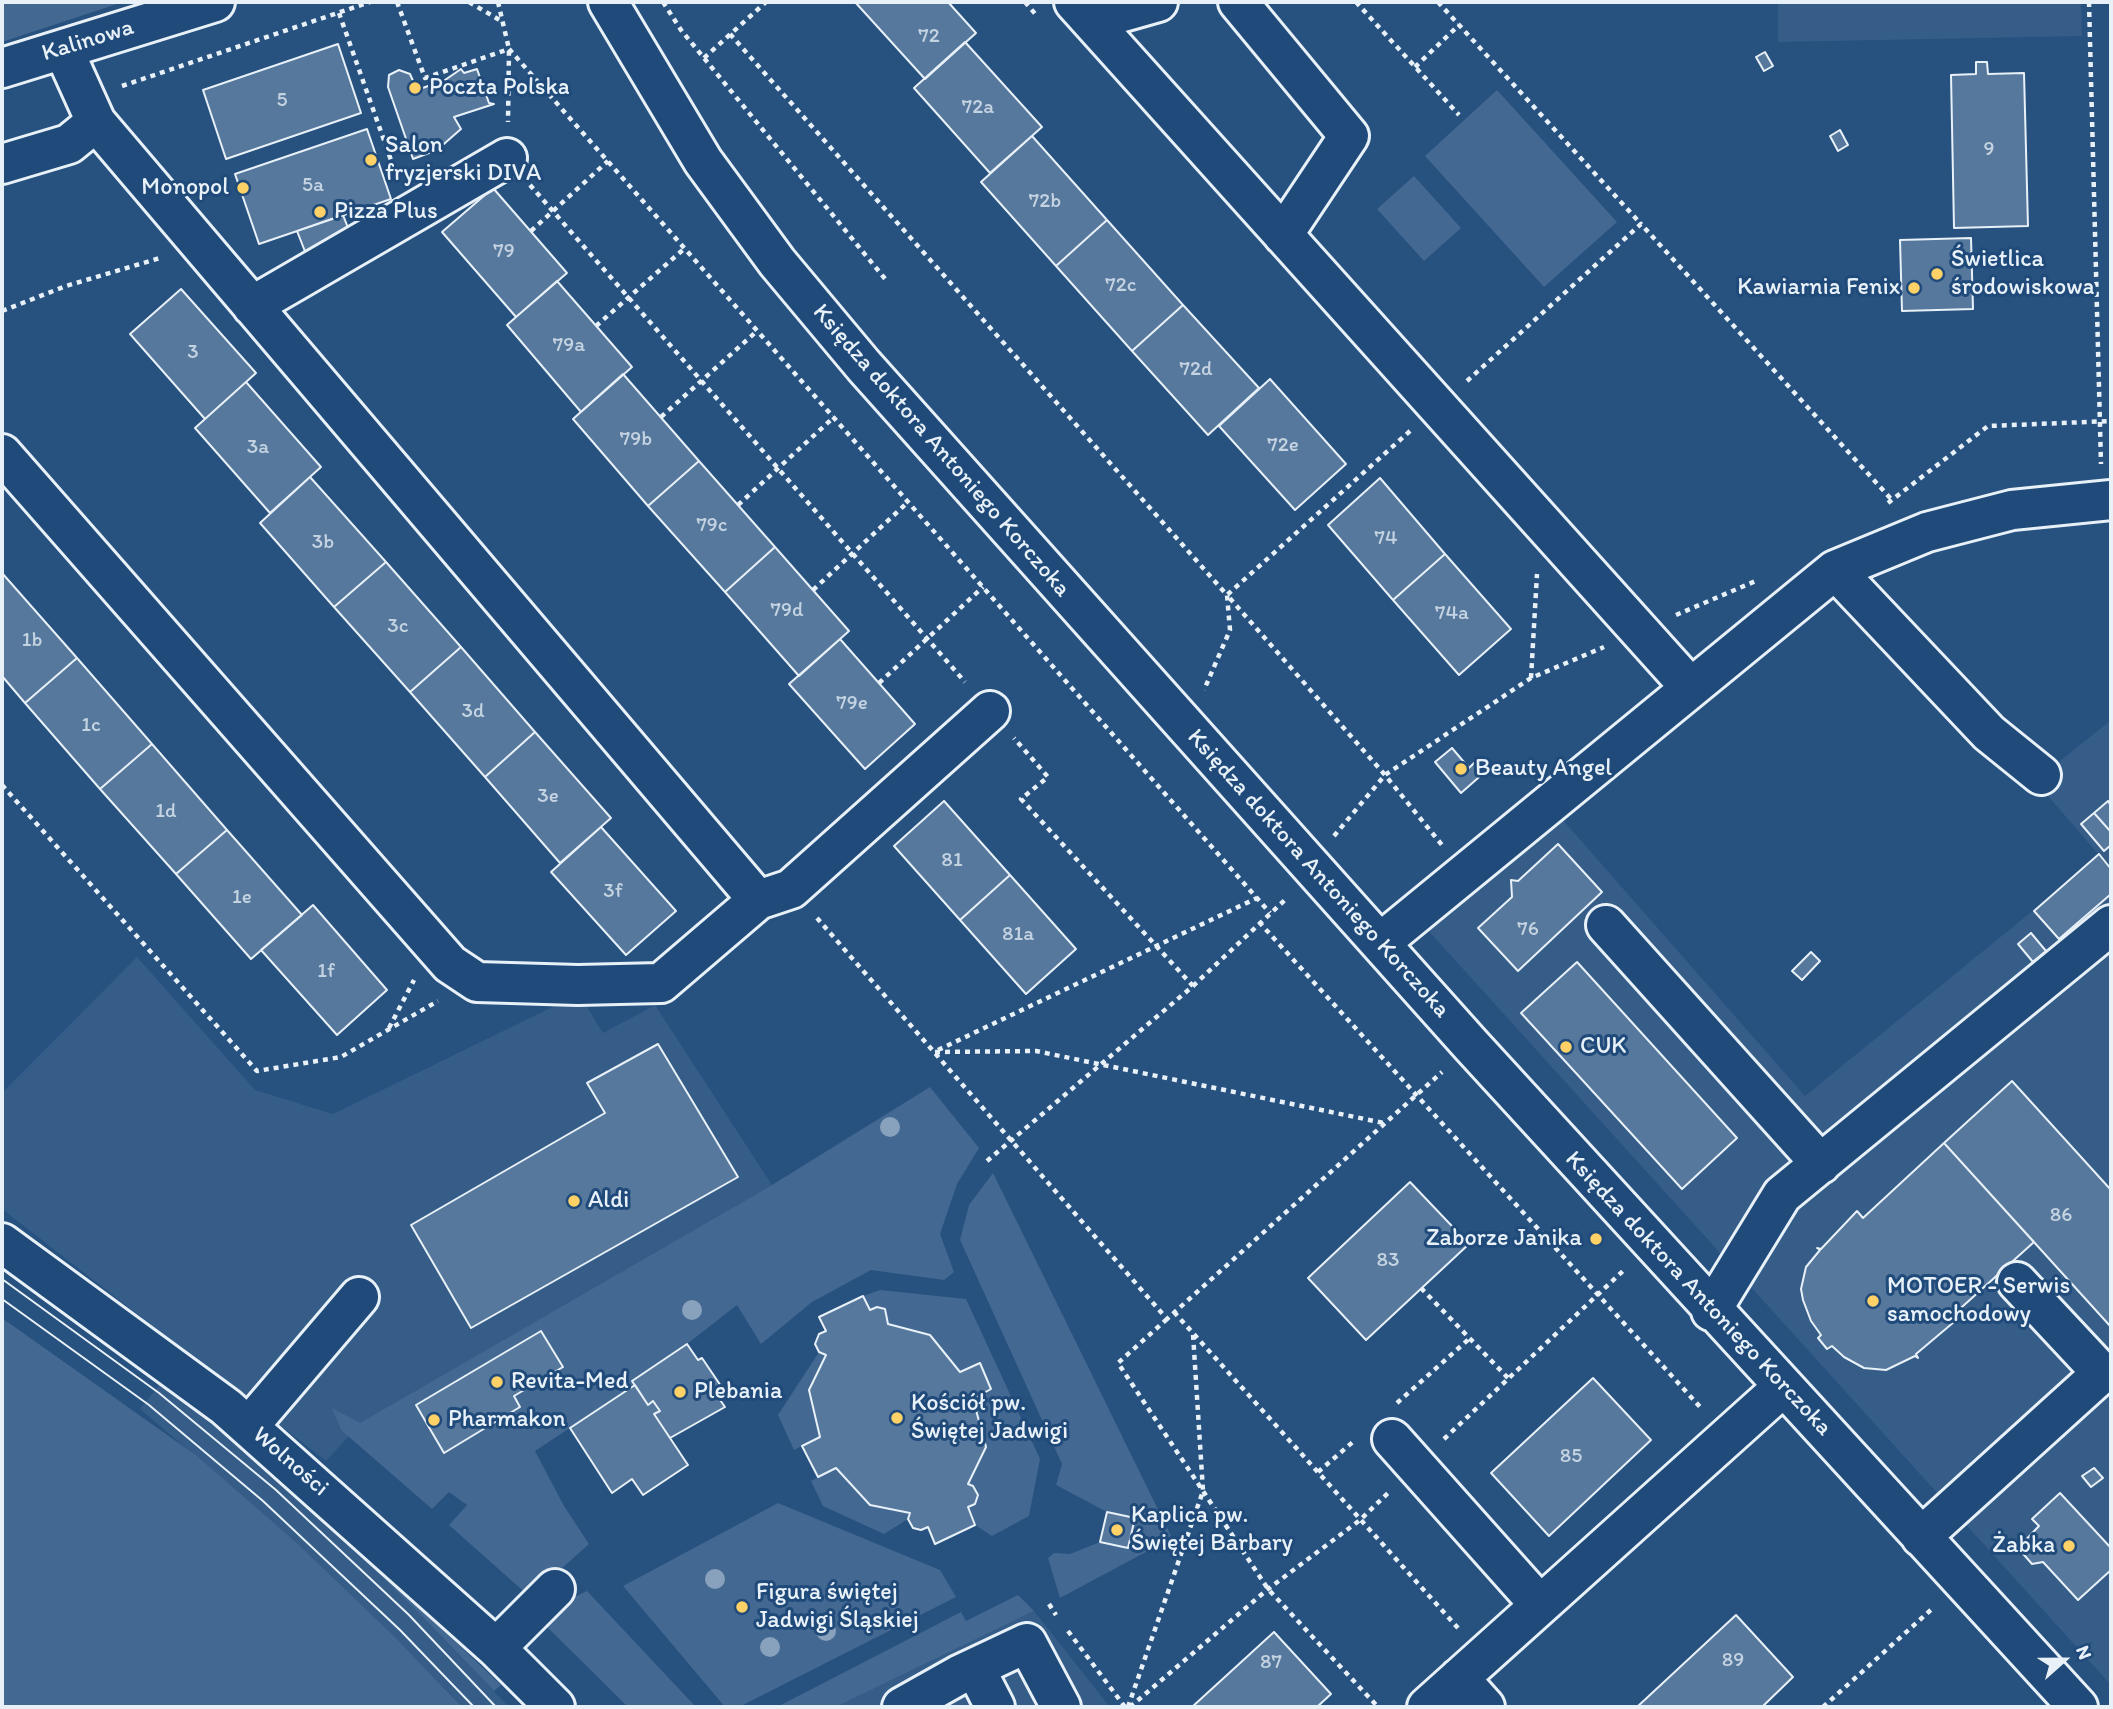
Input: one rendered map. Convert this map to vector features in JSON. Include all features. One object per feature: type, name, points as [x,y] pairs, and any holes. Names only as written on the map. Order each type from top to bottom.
[{"type":"street","name":"Kalinowa","points":[[2,68],[215,2]]},
{"type":"street","name":"Księdza doktora Antoniego Korczoka","points":[[608,2],[703,161],[794,283],[864,366],[1711,1311],[2078,1707]]},
{"type":"street","points":[[1082,11],[1158,2]]},
{"type":"street","points":[[1238,2],[1349,136],[1283,235]]},
{"type":"street","points":[[1082,11],[1690,687]]},
{"type":"street","points":[[64,49],[91,110],[201,246],[774,894]]},
{"type":"street","points":[[2,164],[69,144],[91,110]]},
{"type":"street","points":[[253,306],[410,212],[507,158]]},
{"type":"street","points":[[2,454],[450,964],[477,982],[578,985],[661,982],[774,894],[990,710]]},
{"type":"street","points":[[1380,943],[1835,569],[1940,529],[2012,510],[2106,500]]},
{"type":"street","points":[[1835,569],[1989,733],[2041,775]]},
{"type":"street","points":[[1606,925],[1821,1164]]},
{"type":"street","points":[[1711,1311],[1782,1195],[2111,925]]},
{"type":"street","name":"Wolności","points":[[2,1243],[88,1304],[249,1426],[496,1648],[555,1707]]},
{"type":"street","points":[[1922,1536],[2102,1373],[2017,1282]]},
{"type":"street","points":[[249,1426],[359,1297]]},
{"type":"street","points":[[1427,1707],[1783,1387]]},
{"type":"street","points":[[1392,1439],[1540,1605]]},
{"type":"street","points":[[496,1648],[555,1589]]},
{"type":"street","points":[[902,1707],[1027,1643],[1060,1707]]},
{"type":"street","points":[[1471,1667],[1485,1707]]},
{"type":"street","points":[[975,1668],[995,1707]]},
{"type":"path","points":[[91,110],[370,2]]},
{"type":"path","points":[[397,2],[425,78],[509,49]]},
{"type":"path","points":[[469,2],[503,22]]},
{"type":"path","points":[[498,2],[509,49],[507,158],[1048,777],[1021,799],[1193,986]]},
{"type":"path","points":[[663,2],[681,30],[886,280]]},
{"type":"path","points":[[704,58],[765,2]]},
{"type":"path","points":[[1356,2],[1459,115]]},
{"type":"path","points":[[1438,2],[1641,224]]},
{"type":"path","points":[[2089,2],[2100,422],[2106,500]]},
{"type":"path","points":[[339,13],[410,212]]},
{"type":"path","points":[[1415,67],[1459,25]]},
{"type":"path","points":[[730,34],[1227,595],[1230,630],[1204,688],[1204,696]]},
{"type":"path","points":[[509,49],[1270,913]]},
{"type":"path","points":[[531,231],[608,161]]},
{"type":"path","points":[[2,310],[66,286],[201,246]]},
{"type":"path","points":[[596,326],[685,248]]},
{"type":"path","points":[[661,417],[757,331]]},
{"type":"path","points":[[738,505],[834,417]]},
{"type":"path","points":[[1882,508],[1988,426],[2111,422]]},
{"type":"path","points":[[813,590],[908,502]]},
{"type":"path","points":[[1327,844],[1385,775],[1531,678],[1768,576]]},
{"type":"path","points":[[879,683],[983,587]]},
{"type":"path","points":[[2,785],[257,1071],[341,1057],[448,995]]},
{"type":"path","points":[[774,894],[934,1052],[1167,1318]]},
{"type":"path","points":[[987,1161],[1193,986],[1290,895]]},
{"type":"path","points":[[934,1052],[1256,898]]},
{"type":"path","points":[[1259,922],[1727,1438]]},
{"type":"path","points":[[387,1030],[416,977]]},
{"type":"path","points":[[934,1052],[1036,1051],[1385,1123]]},
{"type":"path","points":[[1378,1707],[1268,1589],[1118,1363],[1445,1069]]},
{"type":"path","points":[[1421,1288],[1509,1378]]},
{"type":"path","points":[[1174,1312],[1471,1667]]},
{"type":"path","points":[[1127,1707],[1203,1491],[1193,1334]]},
{"type":"path","points":[[1049,1604],[1127,1707]]},
{"type":"path","points":[[1823,1707],[1936,1606]]},
{"type":"shaded area","points":[[2,2],[123,2],[2,42]]},
{"type":"shaded area","points":[[1778,2],[2081,2],[2082,36],[1778,42]]},
{"type":"shaded area","points":[[1497,90],[1617,222],[1544,287],[1425,156]]},
{"type":"shaded area","points":[[1414,176],[1461,228],[1424,261],[1377,209]]},
{"type":"shaded area","points":[[2111,720],[2111,1685],[1426,928],[1555,811],[1805,1096],[2100,856],[2035,781]]},
{"type":"shaded area","points":[[137,957],[255,1090],[333,1114],[579,994],[603,1033],[655,1005],[772,1185],[360,1424],[326,1461],[2,1209],[2,1093]]},
{"type":"shaded area","points":[[930,1087],[979,1148],[957,1184],[940,1234],[954,1272],[944,1280],[871,1270],[812,1302],[761,1344],[737,1305],[633,1381],[635,1385],[535,1451],[564,1506],[589,1544],[530,1597],[449,1525],[467,1505],[449,1492],[432,1509],[341,1430],[332,1408],[360,1423],[772,1185]]},
{"type":"shaded area","points":[[993,1173],[1172,1538],[1060,1598],[1048,1558],[1054,1553],[1070,1554],[1100,1542],[1128,1548],[1135,1518],[1107,1512],[1056,1485],[1062,1464],[960,1240],[969,1205]]},
{"type":"shaded area","points":[[880,1290],[966,1299],[1040,1459],[1029,1516],[992,1536],[975,1525],[968,1507],[975,1504],[978,1495],[973,1486],[968,1484],[986,1447],[973,1399],[980,1363],[960,1372],[888,1324],[885,1309],[877,1307],[870,1310],[863,1296]]},
{"type":"shaded area","points":[[2,1318],[197,1456],[298,1544],[394,1636],[462,1707],[2,1707]]},
{"type":"shaded area","points":[[819,1352],[826,1355],[809,1390],[820,1437],[794,1450],[778,1415]]},
{"type":"shaded area","points":[[160,1384],[219,1429],[322,1519],[418,1612],[509,1707],[462,1707],[394,1636],[298,1544],[140,1409]]},
{"type":"shaded area","points":[[836,1468],[870,1505],[910,1513],[908,1519],[884,1534],[823,1506],[811,1481]]},
{"type":"shaded area","points":[[778,1503],[940,1570],[956,1597],[739,1707],[725,1707],[623,1586]]},
{"type":"shaded area","points":[[322,1519],[501,1685],[494,1691],[418,1612]]},
{"type":"shaded area","points":[[587,1591],[696,1707],[628,1707],[545,1625],[566,1601]]},
{"type":"shaded area","points":[[1018,1595],[1034,1611],[836,1707],[777,1707],[961,1612],[966,1621]]},
{"type":"shaded area","points":[[1034,1611],[1110,1707],[836,1707]]},
{"type":"building","points":[[855,2],[948,2],[976,33],[925,79]]},
{"type":"building","points":[[965,42],[1042,127],[990,173],[914,88]]},
{"type":"building","points":[[338,44],[361,113],[226,159],[203,90]]},
{"type":"building","points":[[1765,52],[1773,66],[1764,71],[1756,57]]},
{"type":"building","points":[[1976,62],[1987,62],[1988,74],[2024,73],[2028,226],[1954,228],[1951,75],[1976,74]]},
{"type":"building","points":[[461,69],[464,73],[477,69],[489,103],[494,104],[454,117],[461,129],[437,150],[413,159],[388,87],[389,75],[399,70],[410,74],[417,90],[445,80]]},
{"type":"building","points":[[367,129],[391,199],[259,244],[235,174]]},
{"type":"building","points":[[1840,130],[1848,145],[1838,151],[1830,136]]},
{"type":"building","points":[[1032,136],[1107,220],[1056,266],[981,182]]},
{"type":"building","points":[[493,188],[567,273],[516,317],[442,232]]},
{"type":"building","points":[[343,215],[352,238],[306,254],[297,231]]},
{"type":"building","points":[[1107,220],[1183,305],[1132,351],[1056,266]]},
{"type":"building","name":"Świetlica środowiskowa","points":[[1971,238],[1973,309],[1902,311],[1900,240]]},
{"type":"building","points":[[557,281],[632,367],[581,412],[507,325]]},
{"type":"building","points":[[181,289],[256,373],[205,419],[130,334]]},
{"type":"building","points":[[1183,305],[1259,388],[1208,435],[1132,351]]},
{"type":"building","points":[[623,374],[699,461],[648,506],[573,419]]},
{"type":"building","points":[[1270,379],[1346,464],[1295,510],[1219,426]]},
{"type":"building","points":[[246,382],[321,467],[270,513],[195,428]]},
{"type":"building","points":[[699,461],[775,547],[725,592],[648,506]]},
{"type":"building","points":[[310,477],[386,562],[334,607],[260,523]]},
{"type":"building","points":[[1380,478],[1445,554],[1393,600],[1328,525]]},
{"type":"building","points":[[775,547],[849,631],[799,676],[725,592]]},
{"type":"building","points":[[1445,554],[1511,629],[1459,675],[1393,600]]},
{"type":"building","points":[[386,562],[461,647],[410,692],[334,607]]},
{"type":"building","points":[[2,573],[77,658],[25,703],[2,676]]},
{"type":"building","points":[[840,639],[915,724],[865,769],[789,684]]},
{"type":"building","points":[[461,647],[535,732],[485,777],[410,692]]},
{"type":"building","points":[[77,658],[152,744],[100,789],[25,703]]},
{"type":"building","points":[[535,732],[611,818],[560,863],[485,777]]},
{"type":"building","points":[[152,744],[227,830],[176,874],[100,789]]},
{"type":"building","points":[[1452,748],[1469,768],[1476,761],[1486,771],[1461,793],[1435,762]]},
{"type":"building","points":[[944,801],[1010,875],[960,920],[894,846]]},
{"type":"building","points":[[2108,801],[2111,806],[2111,832],[2094,813]]},
{"type":"building","points":[[2094,813],[2111,832],[2111,845],[2104,851],[2081,824]]},
{"type":"building","points":[[601,827],[676,911],[626,955],[551,872]]},
{"type":"building","points":[[227,830],[302,915],[251,959],[176,874]]},
{"type":"building","points":[[1558,844],[1602,892],[1518,971],[1478,928],[1512,897],[1511,880],[1518,881]]},
{"type":"building","points":[[2099,854],[2111,869],[2111,894],[2059,939],[2034,911]]},
{"type":"building","points":[[1010,875],[1076,949],[1026,994],[960,920]]},
{"type":"building","points":[[313,905],[387,990],[337,1035],[261,950]]},
{"type":"building","points":[[2031,933],[2046,951],[2033,962],[2018,944]]},
{"type":"building","points":[[1811,952],[1820,961],[1802,980],[1792,971]]},
{"type":"building","points":[[1577,962],[1737,1138],[1682,1189],[1521,1013]]},
{"type":"building","name":"Aldi","points":[[658,1044],[738,1177],[471,1328],[411,1225],[605,1113],[587,1083]]},
{"type":"building","points":[[2012,1081],[2111,1190],[2111,1327],[1944,1143]]},
{"type":"building","points":[[1944,1143],[2034,1242],[1952,1316],[1958,1322],[1954,1322],[1916,1354],[1918,1358],[1915,1356],[1886,1370],[1864,1368],[1844,1357],[1832,1346],[1827,1349],[1818,1338],[1821,1335],[1811,1321],[1801,1289],[1806,1267],[1820,1250],[1817,1248],[1821,1249],[1857,1211],[1863,1218]]},
{"type":"building","points":[[1410,1182],[1469,1244],[1366,1340],[1308,1278]]},
{"type":"building","name":"Kościół pw. Świętej Jadwigi","points":[[863,1296],[870,1310],[877,1307],[885,1309],[888,1324],[930,1335],[960,1372],[980,1363],[991,1389],[973,1399],[986,1447],[968,1484],[973,1486],[978,1495],[975,1504],[968,1507],[975,1525],[935,1544],[928,1527],[921,1530],[913,1528],[908,1519],[910,1513],[870,1505],[836,1468],[818,1477],[802,1446],[820,1437],[809,1390],[826,1355],[819,1352],[815,1344],[819,1334],[826,1331],[819,1317]]},
{"type":"building","name":"Revita-Med","points":[[541,1331],[563,1367],[514,1396],[520,1407],[444,1453],[416,1405]]},
{"type":"building","name":"Plebania","points":[[687,1344],[698,1360],[702,1358],[723,1389],[716,1394],[725,1407],[670,1438],[654,1414],[660,1411],[653,1401],[648,1405],[632,1381]]},
{"type":"building","points":[[1593,1378],[1651,1440],[1549,1536],[1491,1473]]},
{"type":"building","points":[[635,1385],[648,1405],[653,1401],[660,1411],[654,1414],[688,1465],[643,1495],[632,1479],[612,1493],[570,1428]]},
{"type":"building","points":[[2094,1468],[2103,1478],[2091,1487],[2082,1476]]},
{"type":"building","points":[[2060,1493],[2111,1548],[2111,1570],[2078,1600],[2043,1562],[2032,1564],[2018,1548],[2039,1526],[2032,1519]]},
{"type":"building","name":"Kaplica pw. Świętej Barbary","points":[[1107,1512],[1135,1518],[1128,1548],[1100,1542]]},
{"type":"building","points":[[1736,1615],[1793,1677],[1762,1707],[1637,1707]]},
{"type":"building","points":[[1274,1632],[1331,1694],[1317,1707],[1192,1707]]},
{"type":"tram line","points":[[2,1279],[159,1393],[276,1490],[409,1615],[496,1707]]},
{"type":"tram line","points":[[2,1299],[149,1405],[263,1501],[400,1630],[474,1707]]},
{"type":"place","name":"Poczta Polska","points":[[415,88]]},
{"type":"place","name":"Salon fryzjerski DIVA","points":[[371,160]]},
{"type":"place","name":"Monopol","points":[[243,188]]},
{"type":"place","name":"Pizza Plus","points":[[320,212]]},
{"type":"place","name":"Świetlica środowiskowa","points":[[1937,274]]},
{"type":"place","name":"Kawiarnia Fenix","points":[[1914,288]]},
{"type":"place","name":"Beauty Angel","points":[[1461,769]]},
{"type":"place","name":"CUK","points":[[1566,1047]]},
{"type":"place","name":"Aldi","points":[[574,1201]]},
{"type":"place","name":"Zaborze Janika","points":[[1596,1239]]},
{"type":"place","name":"MOTOER - Serwis samochodowy","points":[[1873,1301]]},
{"type":"place","name":"Revita-Med","points":[[497,1382]]},
{"type":"place","name":"Plebania","points":[[680,1392]]},
{"type":"place","name":"Kościół pw. Świętej Jadwigi","points":[[897,1418]]},
{"type":"place","name":"Pharmakon","points":[[434,1420]]},
{"type":"place","name":"Kaplica pw. Świętej Barbary","points":[[1117,1530]]},
{"type":"place","name":"Żabka","points":[[2069,1546]]},
{"type":"place","name":"Figura świętej Jadwigi Śląskiej","points":[[742,1607]]}]
